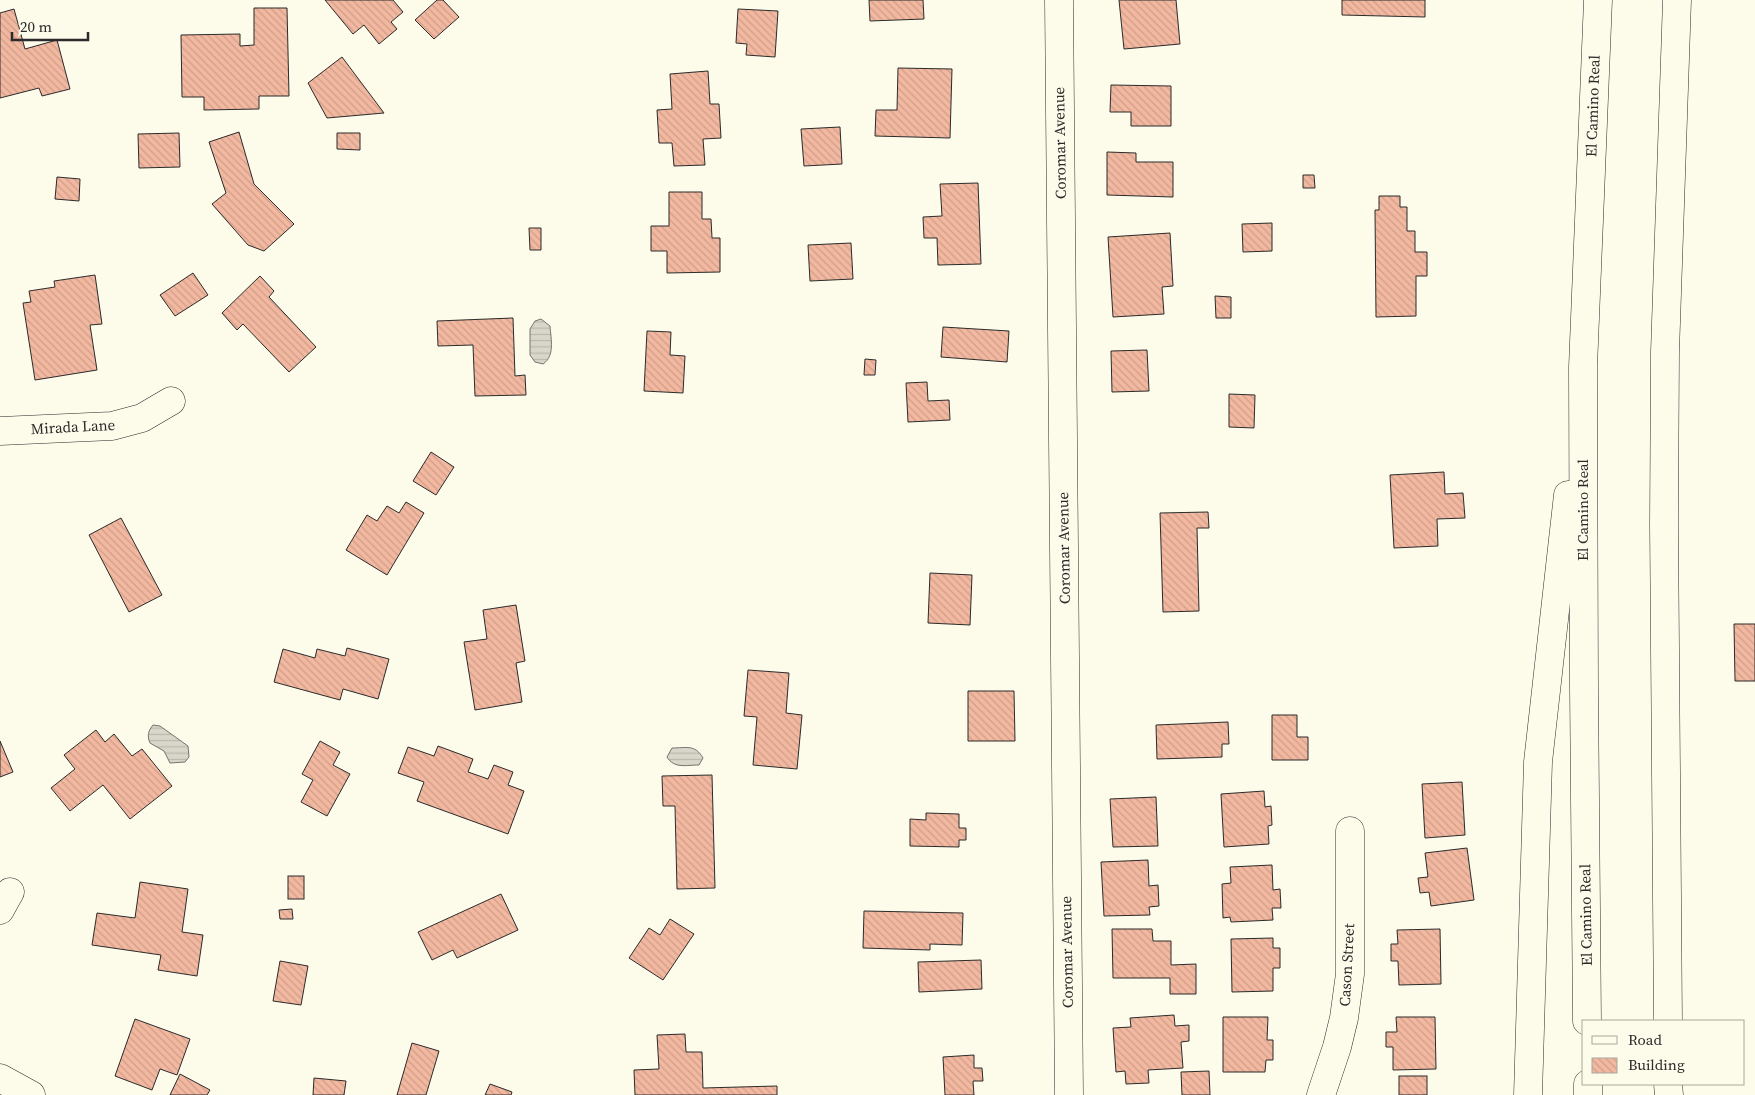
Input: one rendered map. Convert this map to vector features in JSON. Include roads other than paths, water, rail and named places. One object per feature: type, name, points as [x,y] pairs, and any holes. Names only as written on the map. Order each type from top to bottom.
[{"type":"main road","name":"Coromar Avenue","points":[[1059,0],[1069,1095]]},
{"type":"main road","name":"El Camino Real","points":[[1587,1020],[1583,367],[1598,0]]},
{"type":"main road","points":[[1668,1020],[1664,524],[1665,352],[1677,0]]},
{"type":"main road","points":[[1528,1095],[1538,762],[1583,367]]},
{"type":"main road","name":"Mirada Lane","points":[[0,431],[112,426],[142,418],[171,401]]},
{"type":"main road","name":"Cason Street","points":[[1320,1095],[1337,1047],[1344,1018],[1350,974],[1350,831]]},
{"type":"main road","points":[[0,1078],[31,1095]]}]
